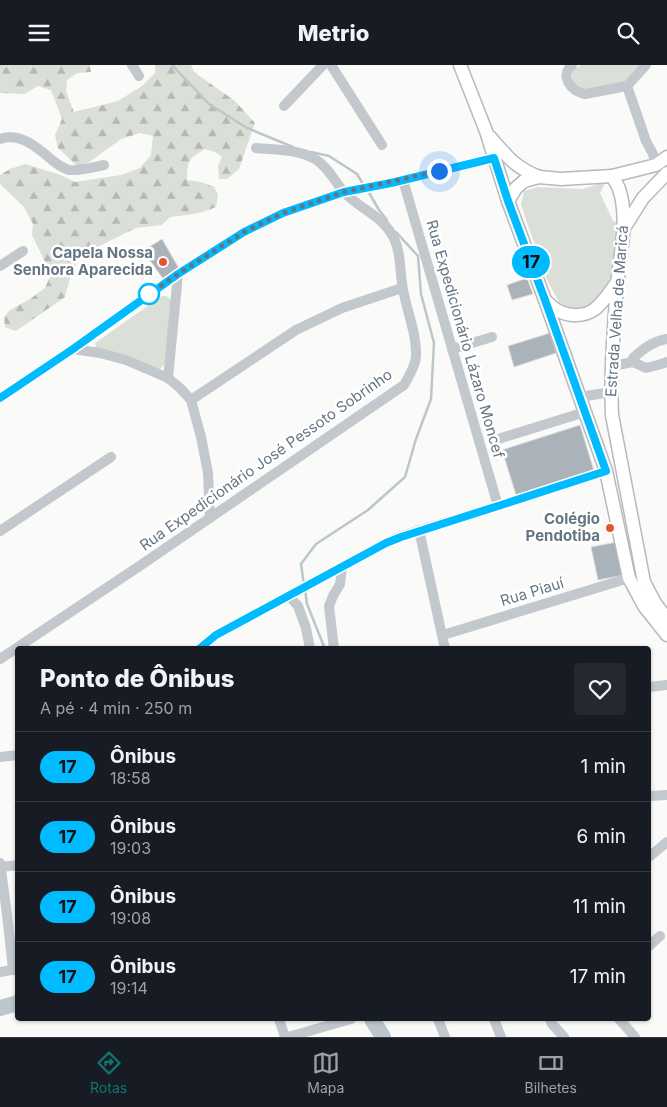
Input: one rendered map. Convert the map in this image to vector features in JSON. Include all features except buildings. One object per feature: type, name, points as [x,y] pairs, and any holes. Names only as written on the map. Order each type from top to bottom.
[{"type":"main road","name":"Estrada Velha de Maricá","points":[[460,65],[486,131],[508,201],[606,471],[629,577],[644,606],[667,635]]},
{"type":"main road","points":[[486,131],[509,159],[525,171],[539,177],[561,179],[612,176],[662,161]]},
{"type":"main road","points":[[624,228],[642,198],[667,173]]},
{"type":"main road","name":"Estrada Velha de Maricá","points":[[612,176],[619,189],[623,205],[624,228],[610,392],[612,415],[644,582],[655,603],[667,619]]},
{"type":"main road","points":[[508,201],[516,188],[524,181],[539,177]]},
{"type":"main road","points":[[545,300],[558,311],[572,315],[585,315],[595,309],[618,281]]},
{"type":"main road","points":[[587,417],[595,426],[600,427],[604,426],[612,415]]},
{"type":"street","points":[[132,65],[139,76]]},
{"type":"street","points":[[284,106],[323,65]]},
{"type":"street","points":[[331,65],[382,145]]},
{"type":"street","points":[[572,65],[567,73],[569,85],[573,89],[585,93],[627,85],[646,65]]},
{"type":"street","points":[[627,85],[646,141],[653,154],[662,161]]},
{"type":"street","points":[[0,139],[18,138],[33,145],[61,166],[70,170],[104,165]]},
{"type":"street","name":"Rua Expedicionário José Pessoto Sobrinho","points":[[19,646],[404,385],[412,372],[416,359],[416,342],[402,289],[398,247],[391,232],[344,192],[326,168],[317,160],[303,153],[256,148]]},
{"type":"street","points":[[0,398],[73,349],[178,274],[244,232],[283,213],[344,192],[391,183],[494,158]]},
{"type":"street","name":"Rua Expedicionário Lázaro Moncef","points":[[403,180],[498,506]]},
{"type":"street","points":[[0,266],[23,251]]},
{"type":"street","points":[[168,378],[178,274]]},
{"type":"street","points":[[191,401],[296,330],[342,308],[402,289]]},
{"type":"street","points":[[452,349],[492,337]]},
{"type":"street","points":[[633,362],[633,358],[648,346],[659,340],[667,339]]},
{"type":"street","points":[[73,349],[100,353],[126,360],[168,378],[191,401],[208,473],[210,518]]},
{"type":"street","points":[[612,366],[633,362],[646,367],[667,362]]},
{"type":"street","points":[[580,397],[610,392]]},
{"type":"street","points":[[495,441],[587,417]]},
{"type":"street","points":[[0,531],[111,457]]},
{"type":"street","points":[[203,646],[216,635],[386,543],[419,530],[606,471]]},
{"type":"street","points":[[419,530],[445,646]]},
{"type":"street","points":[[334,646],[329,606],[340,584],[342,568]]},
{"type":"street","name":"Rua Piauí","points":[[443,635],[629,577]]},
{"type":"street","points":[[290,595],[298,606],[306,628],[309,646]]},
{"type":"street","name":"Rua Expedicionário José Pessoto Sobrinho","points":[[0,659],[15,649]]},
{"type":"street","points":[[651,687],[667,685]]},
{"type":"street","points":[[0,757],[15,755]]},
{"type":"street","points":[[651,796],[667,795]]},
{"type":"street","points":[[651,855],[667,842]]},
{"type":"street","points":[[0,972],[15,970],[0,865],[15,865]]},
{"type":"street","points":[[651,944],[660,936]]},
{"type":"street","points":[[281,1021],[286,1037],[346,1021]]},
{"type":"street","points":[[439,1021],[445,1037]]},
{"type":"street","points":[[495,1021],[501,1037]]},
{"type":"street","points":[[551,1021],[552,1025],[564,1037]]},
{"type":"street","points":[[621,1021],[635,1037]]},
{"type":"green space","points":[[0,65],[90,65],[91,72],[77,73],[67,80],[66,92],[74,112],[118,101],[142,86],[155,73],[155,65],[191,65],[194,72],[235,101],[255,123],[239,169],[227,179],[219,179],[218,166],[222,157],[215,152],[205,149],[190,161],[187,180],[201,182],[214,187],[218,194],[216,207],[199,213],[170,217],[162,225],[136,228],[89,251],[78,260],[70,278],[65,297],[16,331],[5,327],[4,317],[10,310],[45,288],[51,274],[32,235],[33,224],[24,207],[1,185],[0,175],[25,164],[58,174],[75,182],[121,175],[140,168],[151,155],[153,136],[140,133],[121,139],[88,163],[77,166],[58,148],[55,135],[62,119],[51,90],[38,86],[24,94],[0,93]]},
{"type":"green space","points":[[581,65],[641,65],[629,79],[622,83],[585,89],[576,84],[572,76],[573,70]]},
{"type":"green space","points":[[606,182],[600,193],[613,221],[621,223],[615,274],[606,293],[589,308],[574,310],[559,302],[547,280],[521,205],[524,191],[538,187],[582,189]]},
{"type":"green space","points":[[162,296],[167,296],[171,300],[165,362],[159,370],[96,348],[95,343]]},
{"type":"waterway","points":[[172,65],[209,104],[247,128],[293,147]]},
{"type":"waterway","points":[[311,152],[329,156],[357,174],[363,184]]},
{"type":"waterway","points":[[368,191],[387,220]]},
{"type":"waterway","points":[[304,585],[301,564],[316,544],[368,510],[405,477],[416,439],[431,399],[434,343],[421,294],[418,256],[396,232]]},
{"type":"waterway","points":[[305,590],[307,604],[324,646]]},
{"type":"waterway","points":[[0,1008],[15,1004]]},
{"type":"waterway","points":[[373,1021],[383,1037]]},
{"type":"bus line","name":"17","points":[[0,398],[73,349],[178,274],[244,232],[283,213],[344,192],[391,183],[494,158],[606,471],[419,530],[386,543],[216,635],[203,646]]},
{"type":"place","name":"Capela Nossa Senhora Aparecida","points":[[163,262]]},
{"type":"place","name":"Colégio Pendotiba","points":[[610,528]]},
{"type":"route","points":[[149,294],[244,232],[283,213],[344,192],[439,171]]}]
